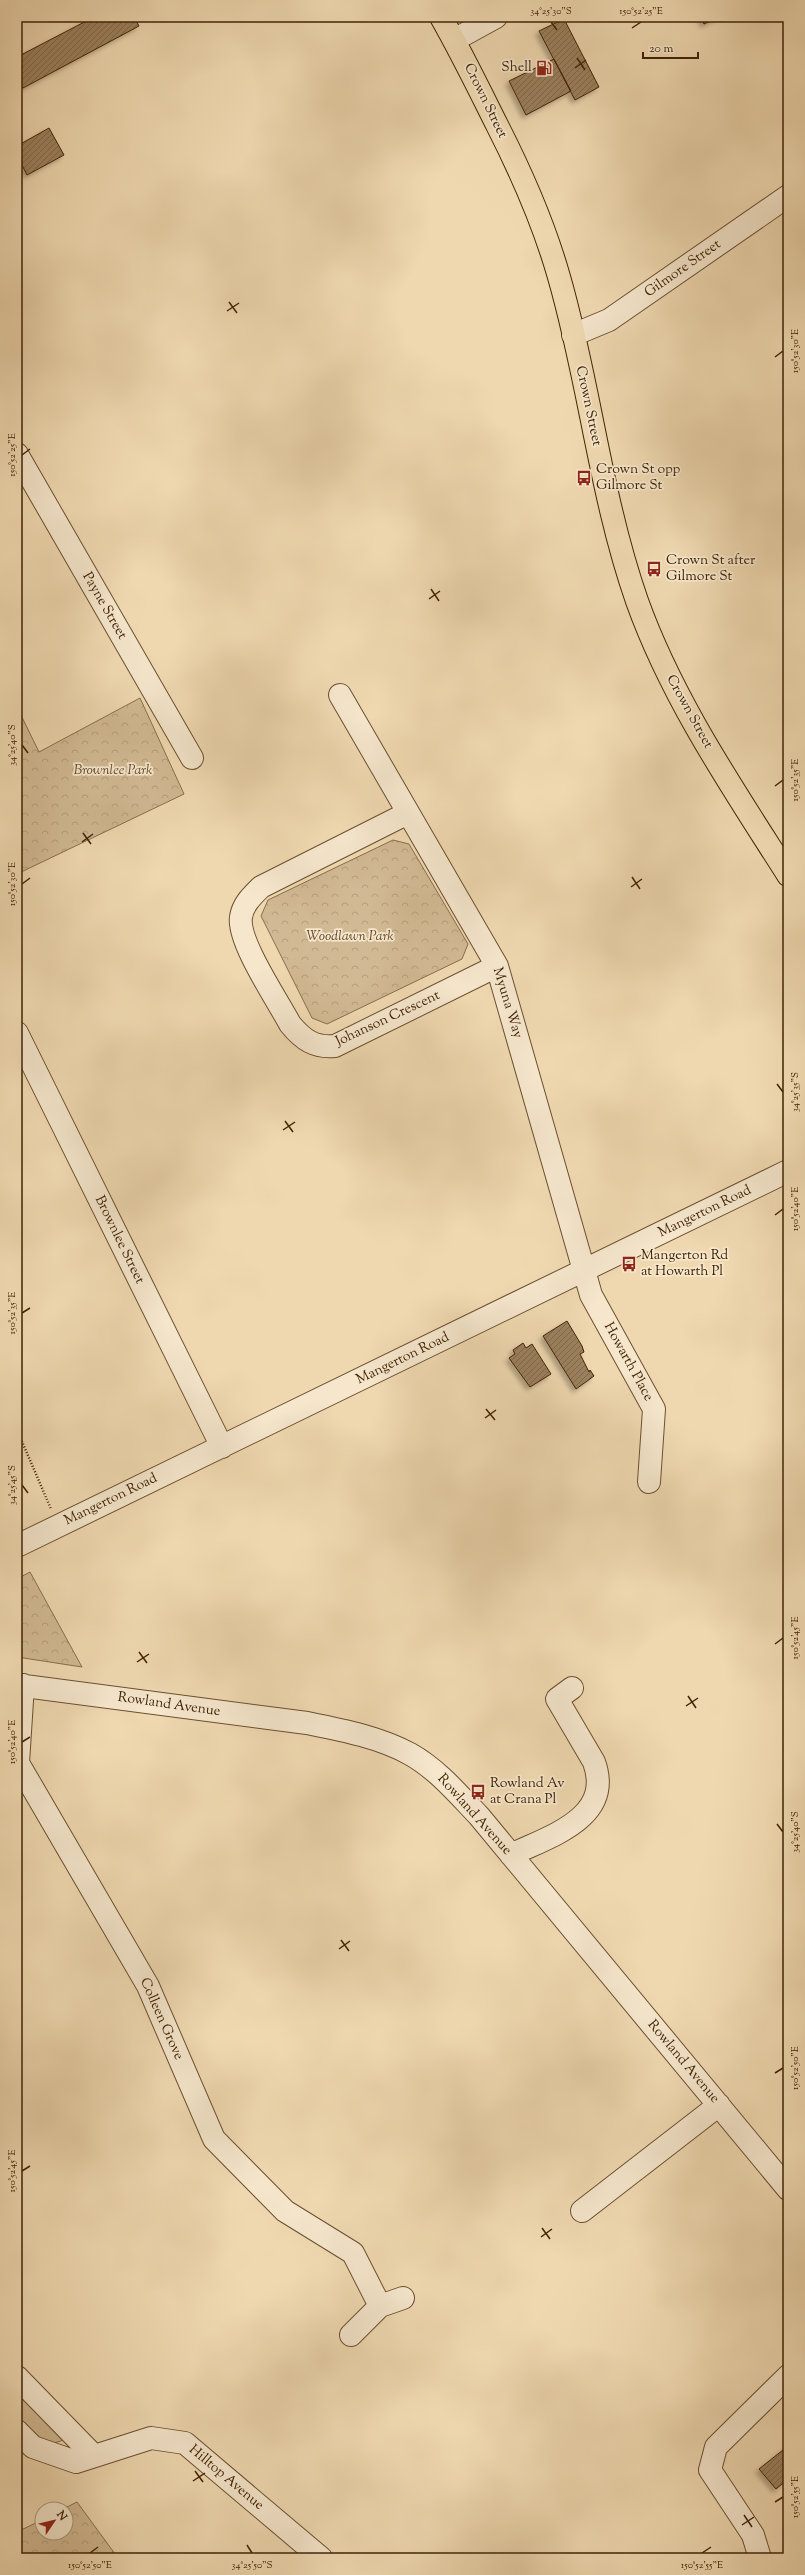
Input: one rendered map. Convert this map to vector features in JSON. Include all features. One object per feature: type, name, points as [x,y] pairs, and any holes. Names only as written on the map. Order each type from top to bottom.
[{"type":"main road","name":"Crown Street","points":[[441,17],[514,159],[540,217],[560,277],[609,509],[637,601],[672,684],[722,771],[788,875]]},
{"type":"street","points":[[454,40],[496,17]]},
{"type":"street","name":"Gilmore Street","points":[[573,335],[609,320],[788,196]]},
{"type":"street","name":"Payne Street","points":[[17,454],[192,758]]},
{"type":"street","name":"Myuna Way","points":[[340,695],[497,966],[585,1270]]},
{"type":"street","name":"Johanson Crescent","points":[[408,812],[261,887],[245,905],[241,917],[243,938],[290,1024],[300,1036],[311,1043],[324,1047],[335,1046],[497,966]]},
{"type":"street","name":"Brownlee Street","points":[[17,1033],[222,1447]]},
{"type":"street","name":"Mangerton Road","points":[[17,1546],[788,1171]]},
{"type":"street","name":"Howarth Place","points":[[585,1270],[591,1295],[654,1409],[649,1482]]},
{"type":"street","name":"Rowland Avenue","points":[[20,1685],[307,1723],[345,1730],[410,1754],[433,1771],[479,1816],[788,2189]]},
{"type":"street","name":"Colleen Grove","points":[[20,1685],[18,1763],[148,1986],[214,2139],[285,2211],[353,2253],[380,2306]]},
{"type":"street","points":[[511,1855],[576,1822],[593,1803],[596,1791],[596,1767],[556,1699],[572,1688]]},
{"type":"street","points":[[582,2211],[719,2105]]},
{"type":"street","points":[[351,2334],[380,2306],[403,2298]]},
{"type":"street","points":[[760,2558],[753,2535],[710,2470],[716,2447],[788,2376]]},
{"type":"street","points":[[17,2378],[94,2456]]},
{"type":"street","name":"Hilltop Avenue","points":[[17,2431],[33,2446],[76,2462],[151,2438],[186,2443],[321,2558]]},
{"type":"path","points":[[17,1430],[58,1526]]},
{"type":"green space","name":"Brownlee Park","points":[[140,698],[184,794],[17,874],[17,707],[39,752]]},
{"type":"green space","name":"Woodlawn Park","points":[[393,840],[409,844],[468,944],[462,959],[327,1024],[312,1018],[261,916],[268,900]]},
{"type":"green space","points":[[30,1572],[82,1667],[17,1657],[17,1579]]},
{"type":"green space","points":[[17,2390],[67,2439],[51,2444],[27,2430],[17,2421]]},
{"type":"green space","points":[[77,2502],[118,2558],[17,2558],[17,2532],[34,2524],[34,2541],[74,2541],[74,2504]]},
{"type":"building","points":[[94,17],[134,17],[139,26],[23,88],[17,77],[17,57]]},
{"type":"building","points":[[701,17],[719,17],[704,24]]},
{"type":"building","points":[[564,19],[599,87],[575,100],[539,31]]},
{"type":"building","points":[[554,59],[571,91],[526,115],[509,81]]},
{"type":"building","points":[[49,128],[64,155],[27,175],[17,155],[17,146]]},
{"type":"building","points":[[567,1321],[582,1346],[584,1352],[580,1354],[589,1372],[590,1370],[594,1376],[576,1389],[543,1336]]},
{"type":"building","points":[[523,1343],[526,1348],[532,1344],[551,1374],[530,1387],[509,1358],[515,1354],[513,1350]]},
{"type":"building","points":[[788,2446],[788,2479],[776,2489],[759,2469]]},
{"type":"place","name":"Shell","points":[[544,68]]},
{"type":"place","name":"Crown St opp Gilmore St","points":[[584,478]]},
{"type":"place","name":"Crown St after Gilmore St","points":[[654,569]]},
{"type":"place","name":"Mangerton Rd at Howarth Pl","points":[[629,1264]]},
{"type":"place","name":"Rowland Av at Crana Pl","points":[[478,1792]]}]
